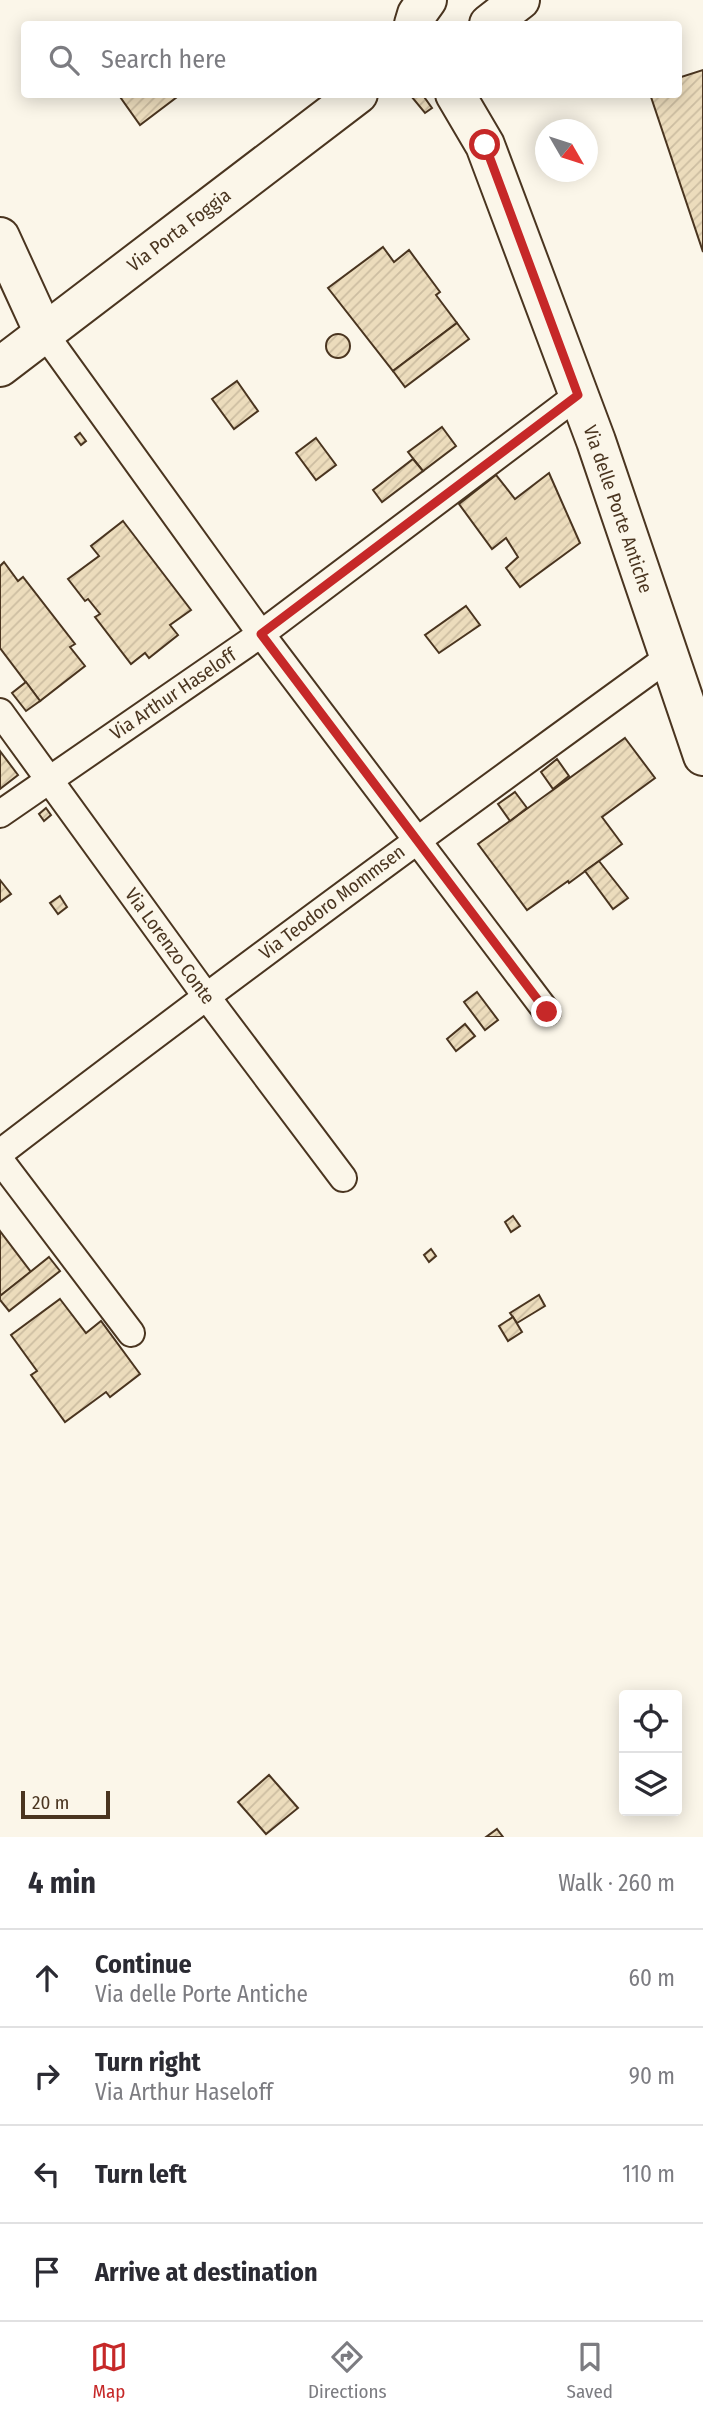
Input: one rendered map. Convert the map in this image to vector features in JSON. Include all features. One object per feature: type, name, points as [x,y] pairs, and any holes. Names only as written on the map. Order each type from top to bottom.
[{"type":"main road","points":[[473,0],[481,8],[487,21]]},
{"type":"main road","points":[[492,21],[520,0]]},
{"type":"main road","name":"Via Porta Foggia","points":[[0,367],[353,98]]},
{"type":"main road","points":[[457,98],[485,145]]},
{"type":"main road","points":[[481,98],[485,145]]},
{"type":"main road","name":"Via delle Porte Antiche","points":[[485,145],[578,395],[703,756]]},
{"type":"main road","points":[[0,237],[44,333]]},
{"type":"street","points":[[44,333],[261,634],[547,1012]]},
{"type":"street","name":"Via Arthur Haseloff","points":[[0,814],[261,634],[578,395]]},
{"type":"street","name":"Via Teodoro Mommsen","points":[[0,1153],[417,839],[669,657]]},
{"type":"street","name":"Via Lorenzo Conte","points":[[0,712],[206,996],[343,1178]]},
{"type":"street","points":[[0,1160],[131,1333]]},
{"type":"building","points":[[703,70],[703,252],[651,98],[682,98],[682,77]]},
{"type":"building","points":[[121,98],[176,98],[140,125]]},
{"type":"building","points":[[413,98],[425,98],[432,108],[425,113]]},
{"type":"building","points":[[383,247],[394,262],[409,250],[440,292],[436,295],[457,323],[393,371],[328,288]]},
{"type":"building","points":[[457,323],[469,339],[405,387],[393,371]]},
{"type":"building","points":[[338,334],[347,337],[350,346],[347,355],[338,358],[329,355],[326,346],[329,337]]},
{"type":"building","points":[[237,381],[258,411],[234,429],[212,399]]},
{"type":"building","points":[[442,427],[456,446],[423,471],[408,452]]},
{"type":"building","points":[[80,433],[86,441],[81,445],[75,437]]},
{"type":"building","points":[[316,438],[336,465],[316,480],[296,453]]},
{"type":"building","points":[[413,459],[423,471],[382,502],[373,490]]},
{"type":"building","points":[[549,473],[580,543],[520,587],[506,568],[518,557],[506,538],[492,549],[459,504],[496,475],[515,499]]},
{"type":"building","points":[[123,521],[191,610],[170,625],[178,635],[149,658],[145,653],[131,664],[95,617],[100,614],[88,599],[85,601],[68,579],[99,556],[91,546]]},
{"type":"building","points":[[4,562],[18,581],[23,577],[75,644],[70,647],[85,666],[40,701],[0,648],[0,566]]},
{"type":"building","points":[[466,606],[480,625],[439,653],[425,635]]},
{"type":"building","points":[[26,682],[40,701],[26,711],[12,693]]},
{"type":"building","points":[[625,738],[655,778],[602,817],[622,844],[527,910],[478,844]]},
{"type":"building","points":[[0,751],[18,775],[0,789]]},
{"type":"building","points":[[557,759],[569,776],[553,789],[541,772]]},
{"type":"building","points":[[515,792],[527,808],[510,821],[498,804]]},
{"type":"building","points":[[46,808],[51,815],[44,821],[39,814]]},
{"type":"building","points":[[599,861],[628,898],[613,909],[585,871]]},
{"type":"building","points":[[0,880],[11,894],[0,902]]},
{"type":"building","points":[[60,896],[67,907],[58,914],[50,903]]},
{"type":"building","points":[[477,992],[498,1020],[485,1030],[464,1002]]},
{"type":"building","points":[[465,1024],[475,1036],[456,1051],[447,1039]]},
{"type":"building","points":[[513,1216],[520,1226],[511,1232],[505,1222]]},
{"type":"building","points":[[0,1231],[31,1272],[0,1296]]},
{"type":"building","points":[[431,1249],[436,1256],[429,1262],[424,1255]]},
{"type":"building","points":[[49,1257],[60,1271],[9,1311],[0,1296]]},
{"type":"building","points":[[539,1295],[545,1306],[517,1323],[510,1313]]},
{"type":"building","points":[[60,1299],[86,1333],[101,1321],[140,1374],[110,1397],[106,1392],[65,1422],[31,1375],[37,1371],[11,1335]]},
{"type":"building","points":[[513,1317],[522,1332],[508,1341],[499,1326]]},
{"type":"building","points":[[269,1775],[298,1808],[266,1834],[238,1802]]},
{"type":"building","points":[[497,1829],[503,1837],[486,1837]]},
{"type":"route","points":[[485,145],[578,395],[261,634],[547,1012]]}]
